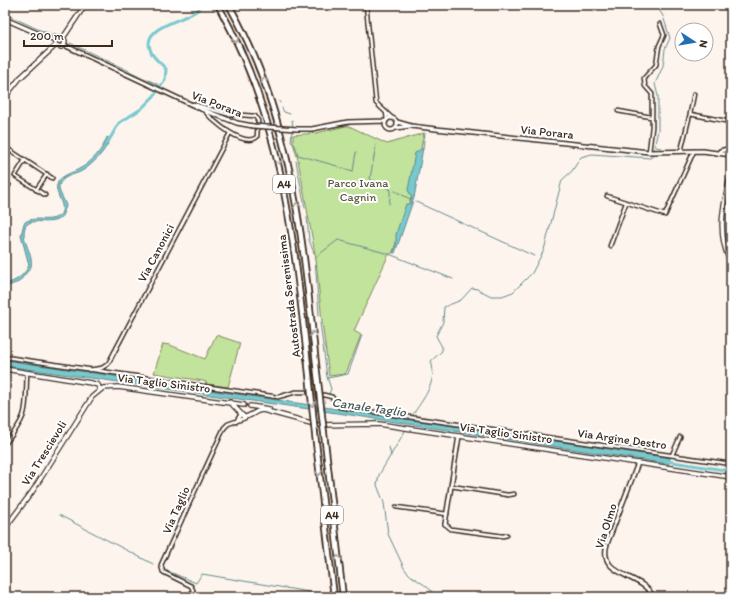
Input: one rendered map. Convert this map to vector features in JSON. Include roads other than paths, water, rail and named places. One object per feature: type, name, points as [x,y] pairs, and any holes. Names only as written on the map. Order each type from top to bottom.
[{"type":"highway","name":"Autostrada Serenissima","points":[[218,5],[237,41],[256,87],[276,150],[291,225],[333,597]]},
{"type":"highway","name":"Autostrada Serenissima","points":[[229,5],[245,36],[266,86],[286,150],[296,199],[303,246],[343,597]]},
{"type":"main road","points":[[56,45],[61,47],[64,45],[65,41],[63,38],[85,5]]},
{"type":"main road","points":[[5,19],[55,41]]},
{"type":"main road","points":[[55,41],[57,37],[63,38]]},
{"type":"main road","points":[[55,41],[56,45]]},
{"type":"main road","points":[[5,97],[20,78],[56,45]]},
{"type":"main road","points":[[731,174],[723,211],[722,228],[725,250],[731,263]]},
{"type":"main road","points":[[5,369],[91,383],[98,385],[100,390]]},
{"type":"main road","name":"Via Taglio Sinistro","points":[[100,390],[108,387],[118,387],[244,405]]},
{"type":"main road","name":"Via Trescievoli","points":[[5,528],[33,489],[87,403],[100,390]]},
{"type":"main road","points":[[230,402],[240,412],[246,417],[252,413],[250,406],[244,405],[240,412]]},
{"type":"main road","name":"Via Taglio Sinistro","points":[[250,406],[268,409],[280,414]]},
{"type":"main road","name":"Via Taglio Sinistro","points":[[252,413],[260,410],[318,425],[377,424],[731,476]]},
{"type":"street","points":[[366,5],[374,92],[377,106],[392,118]]},
{"type":"street","points":[[651,152],[652,94],[645,86],[644,78],[658,62],[659,46],[664,35],[660,24]]},
{"type":"street","name":"Via Porara","points":[[64,45],[204,111],[237,123],[253,126],[297,130],[348,122],[387,121],[392,118],[397,122],[410,126],[651,152],[694,151],[718,152],[731,155]]},
{"type":"street","points":[[681,151],[694,94]]},
{"type":"street","points":[[185,102],[227,114],[257,117],[257,135],[255,139],[246,139],[230,133],[212,120],[204,111]]},
{"type":"street","points":[[618,111],[651,117]]},
{"type":"street","points":[[386,112],[386,126]]},
{"type":"street","points":[[690,114],[731,122]]},
{"type":"street","name":"Via Porara","points":[[375,122],[386,126],[391,130],[410,126]]},
{"type":"street","points":[[396,128],[397,122]]},
{"type":"street","name":"Via Canonici","points":[[89,370],[102,368],[108,364],[230,133]]},
{"type":"street","points":[[5,147],[52,178]]},
{"type":"street","name":"Via Porara","points":[[718,152],[731,148]]},
{"type":"street","points":[[608,196],[663,216],[666,215],[694,151]]},
{"type":"street","points":[[25,160],[15,176],[45,195]]},
{"type":"street","points":[[36,190],[47,174]]},
{"type":"street","points":[[5,191],[9,185]]},
{"type":"street","points":[[610,246],[626,203]]},
{"type":"street","points":[[5,357],[278,398],[296,392],[305,392]]},
{"type":"street","points":[[5,444],[18,429],[25,414],[28,394],[27,373]]},
{"type":"street","name":"Via Argine Destro","points":[[324,395],[332,398],[340,406],[731,464]]},
{"type":"street","name":"Via Taglio","points":[[235,422],[240,412]]},
{"type":"street","name":"Via Taglio","points":[[190,597],[193,590],[191,586],[163,572],[161,565],[218,438],[226,426],[246,417]]},
{"type":"street","points":[[459,436],[445,524],[450,529],[503,536],[506,535]]},
{"type":"street","points":[[672,455],[680,437]]},
{"type":"street","name":"Via Olmo","points":[[638,463],[606,547],[606,557],[612,568],[648,589],[653,597]]},
{"type":"street","points":[[451,486],[508,495],[514,494]]},
{"type":"street","points":[[396,507],[447,514]]},
{"type":"water","points":[[107,137],[110,139],[108,144],[102,153],[90,165],[82,171],[65,178],[60,183],[60,191],[66,206],[62,217],[53,221],[34,222],[26,225],[24,236],[30,256],[31,267],[19,282],[5,287],[5,284],[16,280],[22,275],[29,265],[21,235],[24,223],[32,219],[52,219],[61,214],[62,206],[57,190],[58,182],[65,176],[92,160],[103,147]]},
{"type":"water","points":[[423,148],[414,198],[395,253],[393,253],[396,244],[396,234],[406,204],[410,204],[412,198],[408,190],[415,153]]},
{"type":"water","points":[[5,360],[670,458],[669,464],[344,414],[6,366]]},
{"type":"waterway","points":[[412,416],[425,397],[431,383],[433,376],[431,361],[442,351],[442,347],[436,336],[443,322],[444,307],[461,300],[472,288],[491,296],[502,296],[513,292],[532,273],[544,250],[562,180],[572,171],[581,157],[592,154],[652,157],[658,130],[658,96],[655,84],[663,66],[665,49],[670,38],[663,16],[656,5]]},
{"type":"waterway","points":[[108,142],[119,123],[141,109],[154,96],[165,80],[166,69],[151,52],[149,43],[151,36],[165,25],[199,9]]},
{"type":"waterway","points":[[5,14],[55,35]]},
{"type":"waterway","points":[[70,43],[161,86]]},
{"type":"waterway","points":[[282,108],[284,112],[290,114]]},
{"type":"waterway","points":[[292,120],[293,128]]},
{"type":"waterway","points":[[292,131],[291,142],[295,145],[298,155],[337,166]]},
{"type":"waterway","points":[[423,149],[425,133]]},
{"type":"waterway","points":[[376,145],[370,179],[391,190]]},
{"type":"waterway","points":[[656,147],[661,148]]},
{"type":"waterway","points":[[339,167],[353,171],[356,152]]},
{"type":"waterway","points":[[296,161],[305,208]]},
{"type":"waterway","points":[[390,189],[390,196]]},
{"type":"waterway","points":[[395,191],[410,199]]},
{"type":"waterway","points":[[389,204],[390,198]]},
{"type":"waterway","points":[[416,202],[534,256]]},
{"type":"waterway","points":[[307,217],[309,240],[314,253]]},
{"type":"waterway","points":[[317,256],[338,240],[389,254],[453,279]]},
{"type":"waterway","points":[[315,259],[319,315]]},
{"type":"waterway","points":[[320,322],[327,377],[331,389],[329,394]]},
{"type":"waterway","points":[[328,378],[348,374],[362,335]]},
{"type":"waterway","points":[[405,431],[379,475],[377,485],[384,503],[388,534],[404,568],[411,576],[429,588],[435,597]]},
{"type":"waterway","points":[[389,447],[391,456]]},
{"type":"waterway","name":"Canale Taglio","points":[[666,461],[731,471]]},
{"type":"waterway","points":[[59,515],[153,564]]},
{"type":"waterway","points":[[163,569],[196,583],[202,574],[327,595]]},
{"type":"tunnel","points":[[305,392],[320,395]]},
{"type":"park label","name":"Parco Ivana Cagnin","points":[[358,190]]}]
